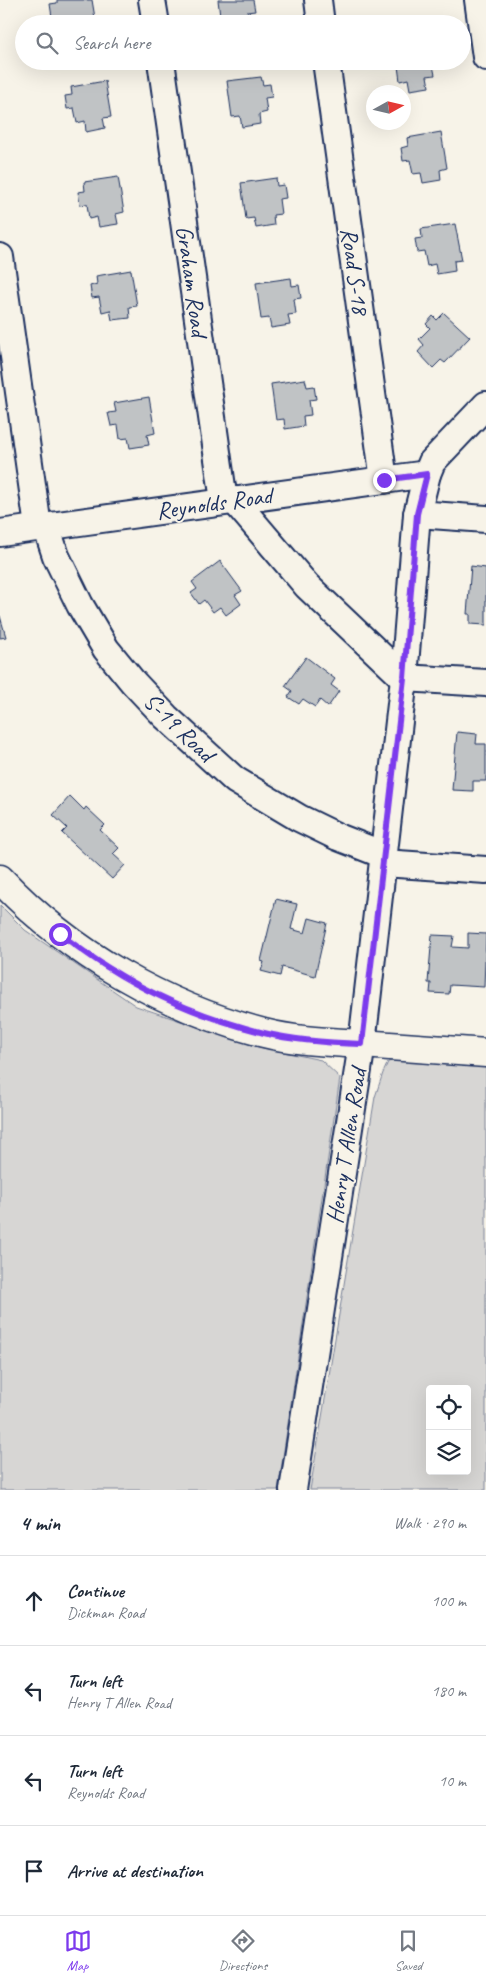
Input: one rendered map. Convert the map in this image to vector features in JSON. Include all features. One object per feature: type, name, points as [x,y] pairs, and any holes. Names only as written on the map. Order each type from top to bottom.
[{"type":"street","points":[[152,0],[154,15]]},
{"type":"street","points":[[318,0],[320,15]]},
{"type":"street","points":[[478,0],[486,57]]},
{"type":"street","name":"Graham Road","points":[[162,70],[229,501]]},
{"type":"street","name":"Road S-18","points":[[327,70],[384,480]]},
{"type":"street","name":"S-19 Road","points":[[0,257],[42,527],[80,605],[106,649],[166,718],[235,780],[299,818],[384,859],[486,870]]},
{"type":"street","name":"Henry T Allen Road","points":[[293,1490],[362,1044],[404,678],[417,514],[432,462],[486,405]]},
{"type":"street","name":"Reynolds Road","points":[[0,533],[427,474]]},
{"type":"street","points":[[229,501],[308,586],[404,678],[486,683]]},
{"type":"street","points":[[417,514],[486,519]]},
{"type":"street","points":[[0,879],[18,898],[60,934],[107,967],[158,994],[210,1017],[265,1033],[328,1042],[486,1053]]},
{"type":"shaded area","points":[[0,905],[25,930],[136,1006],[255,1046],[321,1060],[340,1078],[278,1490],[0,1490]]},
{"type":"shaded area","points":[[399,1059],[486,1066],[486,1490],[310,1490],[375,1097],[388,1062]]},
{"type":"building","points":[[57,0],[92,0],[94,15],[52,15],[50,4],[57,3]]},
{"type":"building","points":[[218,0],[253,0],[255,11],[247,12],[247,15],[220,15]]},
{"type":"building","points":[[399,70],[434,70],[435,75],[427,76],[429,87],[411,90],[408,79],[400,81]]},
{"type":"building","points":[[261,77],[263,85],[270,84],[272,97],[265,98],[267,112],[259,114],[260,124],[242,127],[240,116],[232,117],[227,81]]},
{"type":"building","points":[[105,81],[111,117],[103,118],[105,128],[86,132],[85,121],[77,123],[74,108],[67,109],[65,96],[72,95],[71,87]]},
{"type":"building","points":[[441,132],[447,168],[440,170],[441,180],[423,183],[421,173],[413,174],[410,160],[403,161],[401,148],[408,146],[407,138]]},
{"type":"building","points":[[118,177],[124,212],[116,214],[118,224],[99,227],[97,217],[89,219],[87,204],[80,205],[78,192],[85,191],[84,182]]},
{"type":"building","points":[[276,178],[277,186],[284,185],[286,198],[279,199],[281,214],[273,215],[274,225],[256,228],[254,218],[246,219],[241,183]]},
{"type":"building","points":[[455,224],[462,260],[454,261],[455,271],[437,274],[435,264],[427,266],[424,251],[417,252],[415,239],[422,238],[421,229]]},
{"type":"building","points":[[131,270],[137,306],[129,307],[130,318],[112,320],[110,310],[102,312],[99,297],[92,298],[90,286],[97,284],[96,276]]},
{"type":"building","points":[[291,278],[292,286],[299,285],[301,298],[294,299],[296,314],[288,315],[290,325],[271,328],[269,318],[261,319],[256,283]]},
{"type":"building","points":[[444,313],[470,337],[445,363],[441,360],[433,368],[418,352],[424,345],[419,339],[430,328],[426,324],[433,316],[437,320]]},
{"type":"building","points":[[305,379],[307,387],[314,386],[316,399],[309,400],[311,415],[303,416],[304,426],[285,429],[284,419],[276,420],[271,384]]},
{"type":"building","points":[[149,397],[155,433],[147,435],[149,445],[130,448],[128,438],[120,439],[118,425],[111,426],[108,413],[116,412],[114,403]]},
{"type":"building","points":[[220,561],[242,591],[235,595],[241,604],[226,615],[220,607],[213,612],[204,600],[199,604],[191,593],[197,589],[192,582]]},
{"type":"building","points":[[471,566],[486,568],[486,625],[470,624],[470,614],[467,614]]},
{"type":"building","points":[[0,616],[6,637],[0,638]]},
{"type":"building","points":[[306,657],[335,679],[331,685],[339,691],[328,707],[320,700],[315,707],[303,699],[299,704],[288,697],[292,691],[285,686]]},
{"type":"building","points":[[457,732],[477,734],[476,744],[486,744],[486,781],[473,781],[473,791],[452,790]]},
{"type":"building","points":[[70,796],[84,810],[86,807],[105,825],[100,830],[119,848],[113,854],[125,865],[112,879],[62,833],[67,828],[53,815]]},
{"type":"building","points":[[276,899],[297,904],[291,929],[305,933],[309,918],[327,923],[315,976],[282,967],[280,976],[261,971],[264,962],[261,961]]},
{"type":"building","points":[[468,933],[486,934],[484,987],[450,985],[449,994],[430,993],[431,983],[428,983],[432,935],[454,936],[452,947],[468,948]]},
{"type":"route","points":[[60,934],[107,967],[158,994],[210,1017],[265,1033],[328,1042],[362,1044],[404,678],[417,514],[427,474],[384,480]]}]
